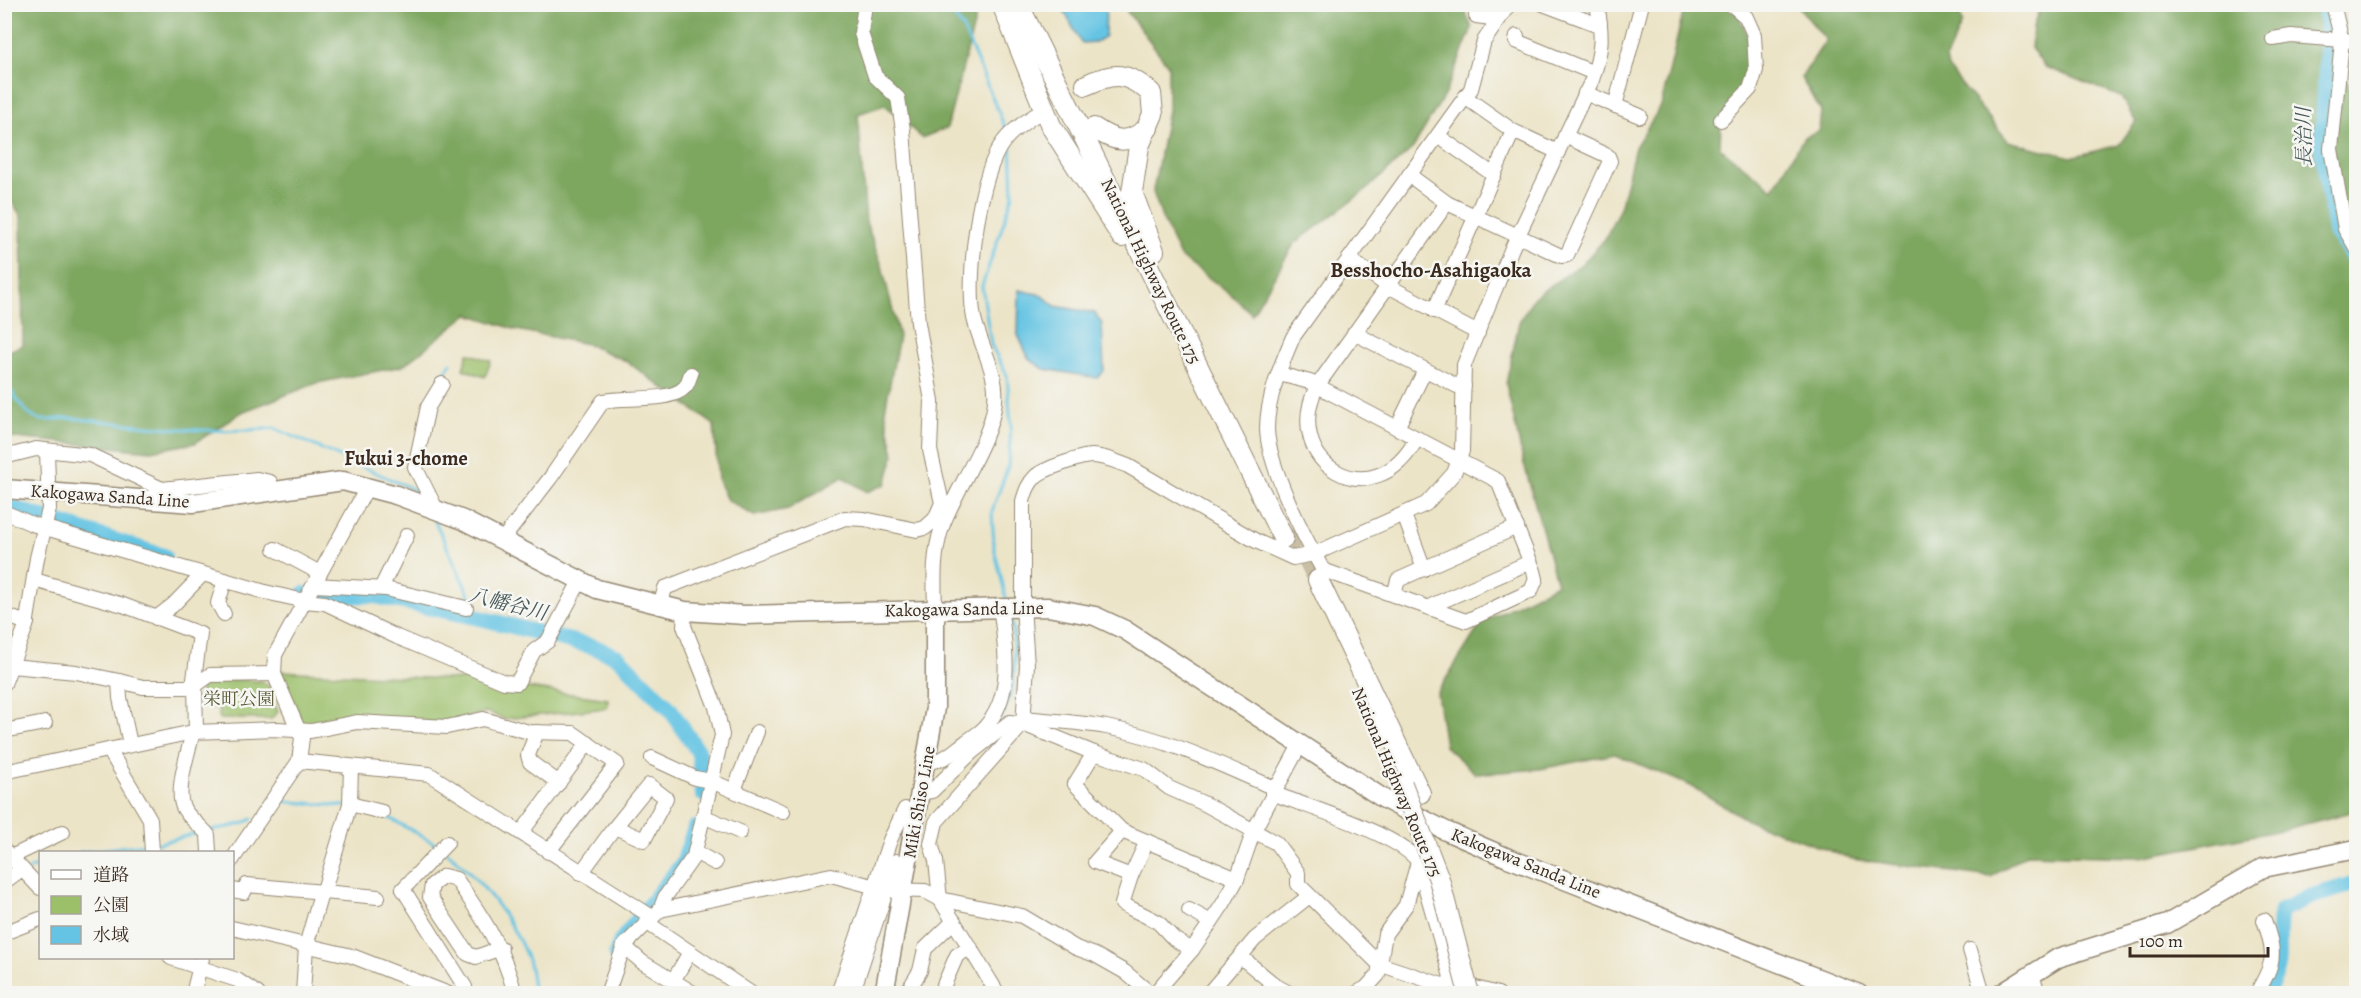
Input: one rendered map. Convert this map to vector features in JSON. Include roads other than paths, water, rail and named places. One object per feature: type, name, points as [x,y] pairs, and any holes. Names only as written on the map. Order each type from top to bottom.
[{"type":"highway","points":[[1002,4],[1050,106],[1150,287],[1167,304]]},
{"type":"highway","name":"National Highway Route 175","points":[[1018,4],[1167,304],[1288,533],[1155,254],[1032,4]]},
{"type":"highway","points":[[1086,85],[1121,75],[1139,82],[1151,93],[1153,114],[1139,146],[1132,192],[1155,254]]},
{"type":"highway","points":[[1094,128],[1112,140],[1138,136],[1148,128]]},
{"type":"highway","name":"National Highway Route 175","points":[[1459,990],[1439,879],[1402,784],[1311,580],[1420,794],[1449,874],[1482,993]]},
{"type":"main road","name":"Kakogawa Sanda Line","points":[[4,489],[49,501],[193,503],[343,481],[368,486],[436,509],[503,539],[580,581],[618,596],[685,611],[745,615],[1010,606],[1066,609],[1095,616],[1125,630],[1384,799],[1456,835],[1508,858],[1859,993]]},
{"type":"main road","name":"Miki Shiso Line","points":[[884,993],[888,889],[922,793],[935,708],[935,608]]},
{"type":"main road","points":[[2001,993],[2068,954],[2167,924],[2263,868],[2356,849]]},
{"type":"street","points":[[660,606],[665,588],[845,518],[864,519],[917,530],[925,528],[935,519],[941,507],[940,490],[930,450],[932,401],[918,323],[903,130],[898,98],[875,76],[861,33],[865,4]]},
{"type":"street","points":[[1476,4],[1476,16],[1499,19]]},
{"type":"street","points":[[1279,374],[1317,386],[1501,484],[1536,579],[1531,591],[1466,621],[1323,570],[1273,457],[1267,431],[1269,409],[1279,374],[1293,336],[1466,97],[1471,89],[1484,41],[1509,4]]},
{"type":"street","points":[[1544,4],[1596,24],[1600,23]]},
{"type":"street","points":[[926,762],[944,761],[985,727],[998,706],[1004,690],[1010,606],[1023,501],[1027,486],[1038,474],[1091,456],[1106,458],[1128,466],[1256,541],[1293,558],[1314,554],[1426,504],[1454,473],[1464,437],[1464,365],[1518,236],[1594,73],[1601,53],[1597,4]]},
{"type":"street","points":[[1616,106],[1642,4]]},
{"type":"street","points":[[1721,120],[1750,89],[1756,70],[1754,35],[1746,17],[1731,4]]},
{"type":"street","points":[[2333,4],[2342,40],[2331,136],[2356,247]]},
{"type":"street","points":[[1517,36],[1516,41],[1594,73]]},
{"type":"street","points":[[2273,39],[2291,36],[2356,41]]},
{"type":"street","points":[[1585,93],[1640,116]]},
{"type":"street","points":[[1466,97],[1513,131],[1558,152]]},
{"type":"street","points":[[935,608],[934,560],[942,527],[988,428],[995,402],[994,380],[974,317],[970,286],[974,246],[989,169],[1003,141],[1050,106]]},
{"type":"street","points":[[1434,310],[1513,131]]},
{"type":"street","points":[[1438,136],[1494,175]]},
{"type":"street","points":[[1409,175],[1447,203],[1561,256],[1567,255],[1610,161],[1608,156],[1565,136]]},
{"type":"street","points":[[1417,438],[1403,462],[1357,480],[1330,468],[1316,452],[1306,421],[1317,386],[1447,203]]},
{"type":"street","points":[[1349,259],[1389,286],[1478,333]]},
{"type":"street","points":[[1354,333],[1457,386],[1464,386]]},
{"type":"street","points":[[1397,428],[1425,370]]},
{"type":"street","points":[[503,539],[551,477],[603,400],[660,397],[675,393],[686,387],[691,374]]},
{"type":"street","points":[[436,509],[415,467],[428,407],[442,384]]},
{"type":"street","points":[[4,457],[36,448],[90,455],[162,489],[257,479],[270,482],[272,491]]},
{"type":"street","points":[[4,684],[10,658],[27,623],[45,528],[49,501],[47,451]]},
{"type":"street","points":[[234,857],[299,761],[303,746],[300,731],[274,674],[278,648],[368,486]]},
{"type":"street","points":[[940,490],[956,495]]},
{"type":"street","points":[[4,512],[45,528],[225,580],[312,588],[381,588],[466,608]]},
{"type":"street","points":[[1404,515],[1424,569]]},
{"type":"street","points":[[1394,595],[1398,580],[1517,528]]},
{"type":"street","points":[[381,588],[407,535]]},
{"type":"street","points":[[275,549],[325,603],[397,637],[504,682],[517,682],[534,651],[550,636],[580,581]]},
{"type":"street","points":[[1432,609],[1433,605],[1530,562]]},
{"type":"street","points":[[156,618],[173,606],[202,574]]},
{"type":"street","points":[[34,580],[77,591],[200,634],[194,686],[194,732],[182,779],[181,802],[183,808],[208,835],[208,851]]},
{"type":"street","points":[[224,614],[218,603],[225,580]]},
{"type":"street","points":[[998,993],[940,899],[932,844],[936,822],[1023,721],[1027,665],[1010,606]]},
{"type":"street","points":[[607,993],[624,946],[653,916],[695,852],[722,735],[716,707],[684,626],[685,611]]},
{"type":"street","points":[[4,615],[27,623]]},
{"type":"street","points":[[10,658],[143,687],[194,686],[210,675],[274,674]]},
{"type":"street","points":[[120,681],[120,698],[130,744]]},
{"type":"street","points":[[5,771],[194,732],[278,729],[300,731],[357,722],[447,727],[483,719],[537,732],[573,733],[617,764],[548,852]]},
{"type":"street","points":[[1023,721],[1094,753],[1144,769],[1169,788],[1276,843],[1298,873],[1298,884],[1308,897],[1379,964],[1459,990],[1498,993]]},
{"type":"street","points":[[922,793],[932,791],[972,752],[1010,722],[1106,727],[1202,756],[1273,791],[1363,828],[1411,851],[1418,861],[1459,990]]},
{"type":"street","points":[[4,731],[45,723]]},
{"type":"street","points":[[537,732],[528,755],[530,762],[559,783]]},
{"type":"street","points":[[734,790],[757,732]]},
{"type":"street","points":[[521,833],[588,743]]},
{"type":"street","points":[[653,916],[831,875],[888,889],[925,891],[940,899],[1023,916],[1076,948],[1095,955],[1125,972],[1152,993],[1192,950],[1237,879],[1254,830],[1300,743]]},
{"type":"street","points":[[109,750],[150,819],[152,851]]},
{"type":"street","points":[[1094,753],[1075,784],[1122,831],[1237,879]]},
{"type":"street","points":[[652,758],[695,778],[711,781],[783,812]]},
{"type":"street","points":[[299,761],[429,774],[638,910],[653,916],[690,952],[752,993]]},
{"type":"street","points":[[303,993],[306,946],[350,804],[351,767]]},
{"type":"street","points":[[350,804],[382,812]]},
{"type":"street","points":[[838,993],[888,889],[890,840],[905,809]]},
{"type":"street","points":[[703,816],[740,832]]},
{"type":"street","points":[[581,873],[615,827]]},
{"type":"street","points":[[1122,831],[1095,862],[1131,876]]},
{"type":"street","points":[[39,887],[8,854],[63,833]]},
{"type":"street","points":[[1355,993],[1366,988],[1378,975],[1385,934],[1406,905],[1427,838]]},
{"type":"street","points":[[1147,842],[1131,876],[1122,904],[1158,922],[1174,939],[1192,950]]},
{"type":"street","points":[[447,843],[403,886],[403,890],[465,987],[466,993]]},
{"type":"street","points":[[695,852],[715,863]]},
{"type":"street","points":[[852,993],[896,861]]},
{"type":"street","points":[[429,863],[441,878]]},
{"type":"street","points":[[4,882],[22,869]]},
{"type":"street","points":[[501,948],[476,957],[468,954],[430,897],[432,885],[444,876],[456,879],[489,926],[501,948],[515,993]]},
{"type":"street","points":[[234,890],[244,892],[247,885],[323,890],[378,897]]},
{"type":"street","points":[[1208,993],[1254,939],[1308,897]]},
{"type":"street","points":[[1188,910],[1211,922]]},
{"type":"street","points":[[4,933],[39,919]]},
{"type":"street","points":[[2256,993],[2272,966],[2272,944],[2264,920]]},
{"type":"street","points":[[906,993],[920,971],[926,949],[954,921]]},
{"type":"street","points":[[234,928],[352,956],[429,990],[449,993]]},
{"type":"street","points":[[624,946],[642,962],[695,993]]},
{"type":"street","points":[[940,993],[957,955],[971,948]]},
{"type":"street","points":[[1970,950],[1983,993]]},
{"type":"street","points":[[673,981],[690,952]]},
{"type":"street","points":[[1241,957],[1276,987],[1291,993]]},
{"type":"street","points":[[181,959],[201,963],[258,993]]},
{"type":"street","points":[[193,993],[201,963]]},
{"type":"street","points":[[2031,974],[2039,993]]},
{"type":"water","points":[[1061,5],[1106,5],[1105,36],[1096,42],[1081,43]]},
{"type":"water","points":[[1019,290],[1042,295],[1055,306],[1095,313],[1102,324],[1104,371],[1097,378],[1044,369],[1029,359],[1018,335]]},
{"type":"waterway","points":[[945,4],[963,28],[1007,132]]},
{"type":"waterway","name":"長治川","points":[[2325,4],[2328,33],[2322,148],[2335,231],[2356,261]]},
{"type":"waterway","points":[[1007,602],[994,548],[992,511],[1008,467],[1011,427],[1007,375],[991,345],[982,286],[1013,195],[1011,141]]},
{"type":"waterway","points":[[440,380],[451,363]]},
{"type":"waterway","points":[[4,381],[25,410],[37,419],[69,418],[222,431],[274,428],[422,493]]},
{"type":"waterway","name":"八幡谷川","points":[[4,505],[164,556]]},
{"type":"waterway","points":[[433,517],[480,618]]},
{"type":"waterway","name":"八幡谷川","points":[[304,594],[315,597],[370,595],[480,618],[594,647],[618,657],[670,709],[699,753],[703,794]]},
{"type":"waterway","points":[[994,725],[1008,702],[1014,672],[1014,640],[1010,614]]},
{"type":"waterway","points":[[279,801],[345,806]]},
{"type":"waterway","points":[[384,815],[438,845]]},
{"type":"waterway","points":[[210,831],[242,824],[252,819]]},
{"type":"waterway","name":"八幡谷川","points":[[616,955],[621,941],[683,863],[695,828]]},
{"type":"waterway","points":[[156,844],[198,833]]},
{"type":"waterway","points":[[88,851],[147,844]]},
{"type":"waterway","points":[[446,851],[471,873],[512,927],[527,957],[534,994]]},
{"type":"waterway","points":[[30,869],[39,865]]},
{"type":"waterway","name":"長治川","points":[[2266,994],[2273,982],[2279,962],[2281,911],[2310,897],[2356,883]]},
{"type":"tunnel","points":[[1293,529],[1318,580]]},
{"type":"district","name":"Besshocho-Asahigaoka","points":[[1431,270]]},
{"type":"district","name":"Fukui 3-chome","points":[[406,458]]},
{"type":"park label","name":"栄町公園","points":[[239,699]]}]
